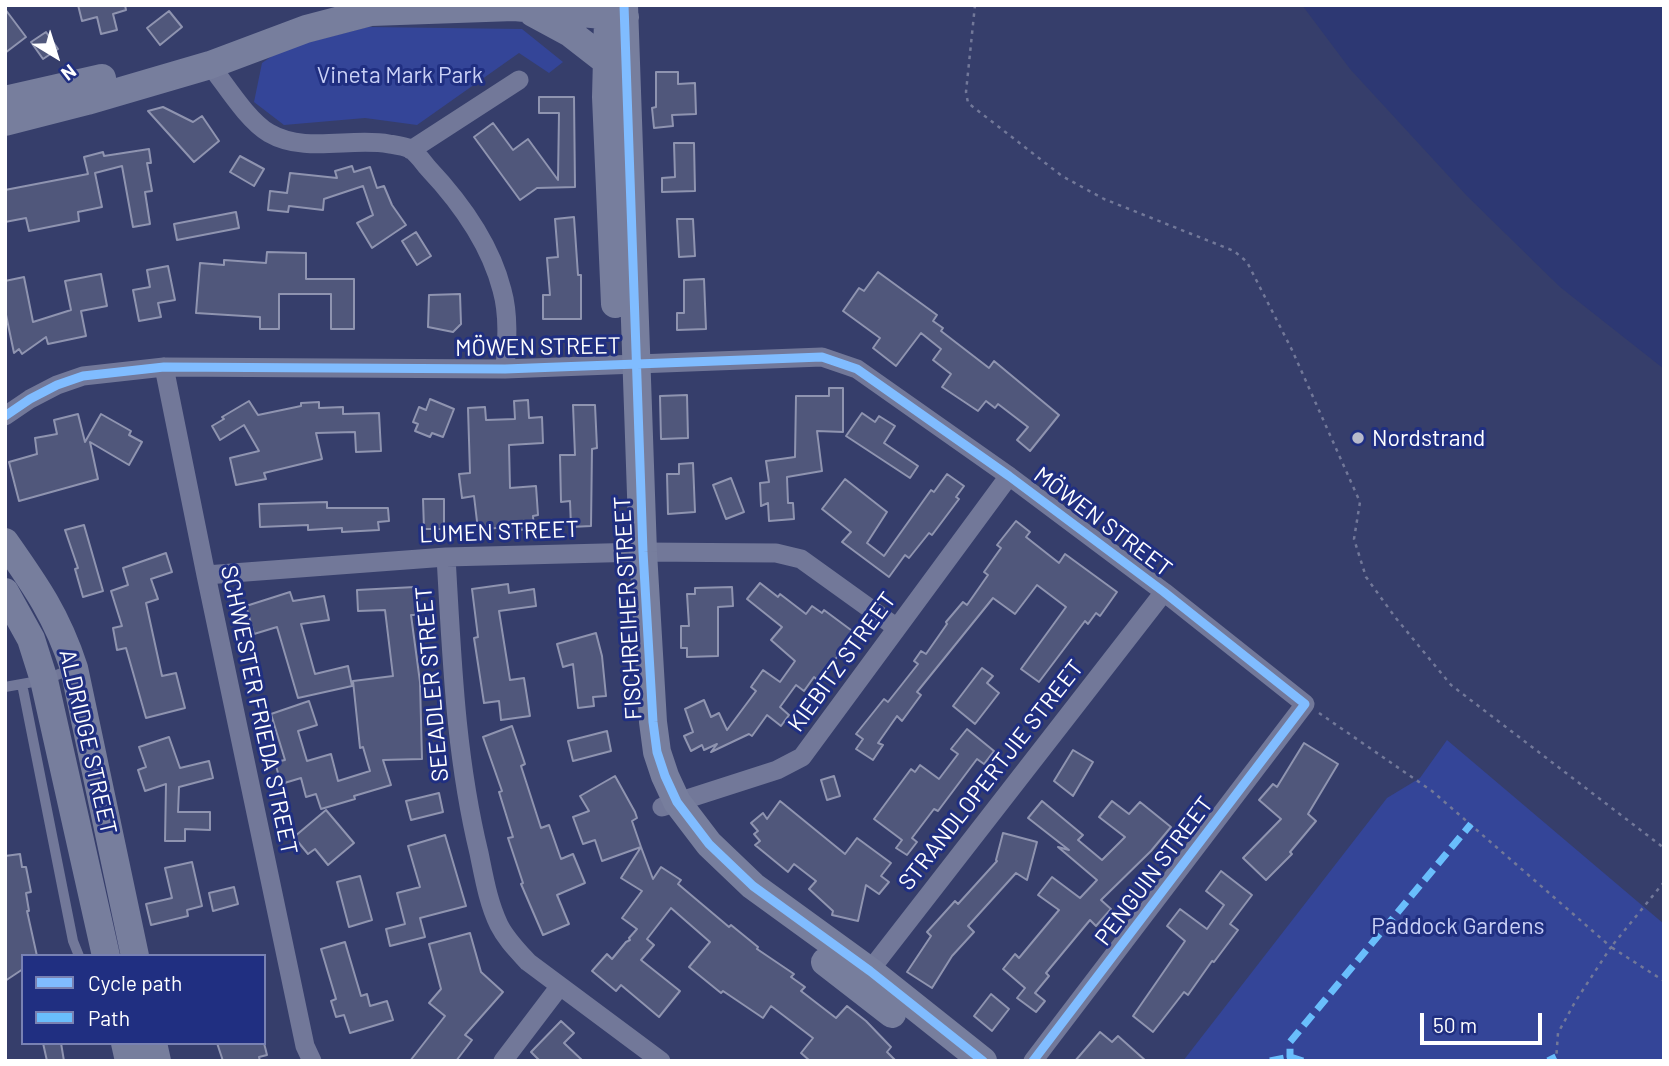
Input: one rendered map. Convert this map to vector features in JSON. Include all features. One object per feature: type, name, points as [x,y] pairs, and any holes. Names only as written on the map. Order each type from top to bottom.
[{"type":"street","points":[[5,100],[142,69],[337,5]]},
{"type":"street","points":[[514,7],[555,23],[606,61]]},
{"type":"street","points":[[5,122],[87,102],[210,65],[306,29],[370,9],[514,7],[616,10]]},
{"type":"street","name":"FISCHREIHER STREET","points":[[616,10],[606,61],[627,365]]},
{"type":"street","name":"FISCHREIHER STREET","points":[[616,10],[634,552],[656,742],[670,804],[753,886],[863,979],[953,1061]]},
{"type":"street","points":[[210,65],[262,128],[277,137],[328,144],[360,141],[411,149],[445,186],[473,225],[491,258],[503,291],[507,322],[505,369]]},
{"type":"street","points":[[411,149],[519,80]]},
{"type":"street","name":"MÖWEN STREET","points":[[5,416],[57,384],[83,376],[164,367],[505,369],[821,358],[857,369],[1009,475],[1164,592],[1305,704]]},
{"type":"street","name":"SCHWESTER FRIEDA STREET","points":[[164,367],[305,1046],[312,1061]]},
{"type":"street","name":"KIEBITZ STREET","points":[[670,804],[777,770],[802,757],[1009,475]]},
{"type":"street","name":"ALDRIDGE STREET","points":[[5,542],[46,601],[63,634],[74,668],[135,954]]},
{"type":"street","name":"LUMEN STREET","points":[[206,575],[446,557],[634,552],[776,553],[802,559],[897,628]]},
{"type":"street","name":"SEEADLER STREET","points":[[446,557],[457,733],[471,822],[490,900],[499,925],[510,943],[528,962],[661,1061]]},
{"type":"street","name":"ALDRIDGE STREET","points":[[5,592],[31,639],[33,682],[105,954]]},
{"type":"street","name":"STRANDLOPERTJIE STREET","points":[[863,979],[1164,592]]},
{"type":"street","name":"PENGUIN STREET","points":[[1033,1061],[1305,704]]},
{"type":"street","name":"FISCHREIHER STREET","points":[[863,979],[983,1061]]},
{"type":"street","points":[[503,1061],[560,986]]},
{"type":"lane","points":[[5,687],[33,682],[74,668]]},
{"type":"lane","points":[[33,682],[73,941],[78,954]]},
{"type":"path","points":[[975,5],[966,92],[968,103],[1062,176],[1104,199],[1234,251],[1247,262],[1292,351],[1360,502],[1354,539],[1366,577],[1451,685],[1664,848]]},
{"type":"path","points":[[1305,704],[1432,791],[1611,947],[1664,981]]},
{"type":"path","points":[[1556,1061],[1559,1033],[1574,1002],[1611,947],[1664,882]]},
{"type":"green space","name":"Vineta Mark Park","points":[[368,27],[522,29],[563,62],[549,73],[519,53],[417,125],[365,118],[284,125],[254,102],[262,63],[282,49]]},
{"type":"green space","name":"Paddock Gardens","points":[[1447,740],[1664,924],[1664,1061],[1183,1061],[1387,798],[1420,778]]},
{"type":"shaded area","points":[[1302,5],[1664,5],[1664,369],[1560,287],[1467,196],[1350,69]]},
{"type":"building","points":[[78,5],[125,5],[126,10],[113,14],[117,30],[101,34],[97,17],[82,21]]},
{"type":"building","points":[[5,9],[26,37],[5,53]]},
{"type":"building","points":[[169,11],[182,27],[160,45],[147,28]]},
{"type":"building","points":[[46,32],[58,49],[43,59],[31,42]]},
{"type":"building","points":[[656,72],[678,72],[678,84],[695,83],[696,114],[672,115],[673,126],[654,128],[652,108],[656,107]]},
{"type":"building","points":[[539,97],[574,97],[575,187],[537,188],[520,200],[474,137],[493,123],[513,150],[528,139],[558,180],[559,113],[539,113]]},
{"type":"building","points":[[163,107],[193,122],[202,116],[219,141],[194,162],[148,111]]},
{"type":"building","points":[[674,143],[694,143],[695,191],[662,192],[662,178],[675,177]]},
{"type":"building","points":[[149,149],[151,163],[147,163],[152,191],[145,192],[150,224],[133,227],[122,166],[95,173],[102,207],[78,212],[79,221],[29,231],[26,218],[5,222],[5,190],[88,174],[84,157],[103,152],[104,156]]},
{"type":"building","points":[[240,156],[264,169],[254,186],[230,172]]},
{"type":"building","points":[[352,166],[354,172],[370,167],[377,188],[384,186],[392,205],[406,225],[372,248],[357,223],[373,215],[363,186],[324,199],[323,210],[289,206],[288,212],[268,210],[270,191],[287,193],[290,173],[337,178],[335,171]]},
{"type":"building","points":[[236,212],[239,228],[177,240],[174,224]]},
{"type":"building","points":[[574,217],[578,275],[581,275],[581,319],[543,319],[543,295],[550,295],[547,258],[558,257],[555,219]]},
{"type":"building","points":[[677,219],[693,219],[695,256],[679,257]]},
{"type":"building","points":[[416,232],[431,256],[417,265],[402,241]]},
{"type":"building","points":[[267,252],[306,253],[306,279],[354,279],[354,329],[331,329],[331,294],[279,294],[279,329],[260,329],[260,317],[196,313],[200,263],[224,265],[224,260],[266,263]]},
{"type":"building","points":[[168,266],[175,300],[158,303],[161,317],[139,321],[133,290],[150,287],[147,270]]},
{"type":"building","points":[[878,272],[937,315],[933,321],[943,328],[941,331],[989,368],[994,361],[1059,415],[1030,451],[1017,440],[1028,427],[998,404],[995,408],[986,401],[978,411],[942,387],[951,374],[933,360],[941,349],[921,333],[896,366],[873,348],[880,338],[843,311],[859,288],[864,291]]},
{"type":"building","points":[[101,274],[107,306],[81,311],[86,336],[48,344],[46,337],[22,354],[19,349],[14,353],[5,310],[5,281],[24,277],[33,322],[71,310],[65,281]]},
{"type":"building","points":[[704,279],[706,329],[677,330],[677,313],[684,313],[684,280]]},
{"type":"building","points":[[460,294],[461,324],[453,332],[428,327],[429,295]]},
{"type":"building","points":[[829,388],[843,388],[843,432],[817,431],[822,471],[787,477],[788,503],[793,503],[794,519],[769,521],[768,503],[761,506],[760,483],[769,482],[766,461],[795,457],[796,396],[829,396]]},
{"type":"building","points":[[687,395],[688,438],[661,439],[660,396]]},
{"type":"building","points":[[430,399],[454,409],[443,437],[432,433],[430,437],[415,431],[418,424],[413,422],[419,407],[426,410]]},
{"type":"building","points":[[528,400],[529,418],[542,417],[543,443],[509,445],[510,488],[536,486],[538,515],[533,516],[534,529],[516,530],[515,526],[478,530],[474,496],[462,498],[459,474],[470,473],[468,408],[485,407],[486,420],[515,419],[514,401]]},
{"type":"building","points":[[249,401],[258,415],[301,406],[301,403],[319,402],[319,408],[343,407],[343,414],[379,413],[381,451],[356,452],[355,432],[316,433],[322,459],[264,473],[266,479],[236,485],[230,458],[259,451],[244,425],[220,440],[212,426]]},
{"type":"building","points":[[573,405],[595,405],[597,448],[592,449],[591,526],[571,527],[570,501],[561,502],[560,455],[575,455]]},
{"type":"building","points":[[862,413],[875,422],[879,416],[895,426],[884,443],[918,466],[910,478],[846,436]]},
{"type":"building","points":[[78,414],[85,442],[101,414],[131,431],[129,435],[142,442],[129,465],[90,442],[98,479],[19,501],[9,462],[37,454],[35,438],[57,434],[54,420]]},
{"type":"building","points":[[693,463],[695,512],[668,514],[667,474],[679,474],[679,464]]},
{"type":"building","points":[[947,474],[964,486],[956,497],[959,499],[932,535],[929,533],[909,558],[905,555],[889,577],[842,542],[851,532],[822,509],[845,479],[887,512],[867,543],[884,556],[931,490],[934,492]]},
{"type":"building","points":[[731,478],[744,512],[726,519],[713,485]]},
{"type":"building","points":[[423,499],[444,499],[444,529],[424,529]]},
{"type":"building","points":[[327,502],[327,508],[388,508],[389,521],[378,522],[379,530],[342,532],[342,528],[308,530],[308,525],[260,527],[259,504]]},
{"type":"building","points":[[1016,521],[1030,532],[1026,537],[1059,563],[1065,554],[1117,592],[1100,616],[1096,613],[1088,624],[1085,621],[1039,682],[1021,669],[1066,607],[1037,585],[1015,614],[993,598],[917,692],[921,695],[902,721],[897,716],[878,743],[883,745],[873,760],[856,749],[863,739],[856,734],[884,699],[888,702],[918,664],[914,661],[921,651],[926,654],[946,622],[963,602],[967,605],[988,575],[984,572],[1001,548],[997,545]]},
{"type":"building","points":[[84,525],[103,591],[83,597],[75,569],[78,568],[65,530]]},
{"type":"building","points":[[166,553],[172,572],[151,579],[158,599],[146,603],[162,676],[176,673],[185,708],[146,718],[126,648],[117,650],[113,628],[122,626],[111,591],[128,585],[123,568]]},
{"type":"building","points":[[760,583],[806,614],[812,606],[822,613],[824,610],[855,633],[819,681],[814,677],[804,691],[796,685],[780,707],[789,715],[781,726],[767,715],[752,736],[749,734],[711,752],[717,744],[704,750],[702,745],[691,751],[684,736],[693,732],[685,709],[704,700],[711,717],[719,713],[727,730],[756,691],[751,687],[763,670],[780,682],[795,661],[771,640],[782,627],[747,599]]},
{"type":"building","points":[[508,584],[509,593],[534,589],[536,606],[499,611],[510,680],[524,678],[530,716],[501,720],[499,701],[484,703],[474,638],[478,637],[472,589]]},
{"type":"building","points":[[415,587],[416,615],[411,615],[420,682],[422,759],[383,760],[391,785],[321,809],[316,794],[306,797],[301,778],[281,784],[275,762],[285,760],[271,714],[309,701],[317,725],[298,731],[307,761],[331,754],[338,781],[370,771],[363,747],[360,748],[353,681],[393,676],[385,610],[358,611],[357,590]]},
{"type":"building","points":[[732,587],[733,606],[718,607],[718,656],[687,657],[687,648],[681,648],[681,626],[689,626],[687,594],[695,594],[695,588]]},
{"type":"building","points":[[290,592],[293,601],[324,596],[329,620],[301,624],[315,674],[348,666],[352,686],[298,698],[277,627],[254,634],[246,606]]},
{"type":"building","points":[[596,633],[602,656],[606,696],[593,697],[594,706],[578,708],[573,664],[563,667],[557,644]]},
{"type":"building","points":[[982,668],[993,676],[987,683],[999,693],[975,724],[953,706]]},
{"type":"building","points":[[512,726],[525,764],[521,766],[541,828],[549,825],[561,859],[573,854],[585,883],[557,895],[569,924],[543,935],[521,884],[523,883],[508,838],[513,837],[499,792],[502,791],[483,737]]},
{"type":"building","points":[[967,729],[994,751],[984,764],[977,759],[938,811],[934,809],[912,838],[917,842],[907,855],[896,848],[902,840],[874,819],[911,769],[915,772],[920,765],[939,779],[958,754],[951,749]]},
{"type":"building","points":[[607,731],[611,751],[573,761],[568,741]]},
{"type":"building","points":[[169,737],[180,768],[209,761],[213,778],[179,787],[178,812],[210,812],[210,830],[185,829],[185,841],[165,841],[166,784],[145,791],[138,770],[146,767],[139,747]]},
{"type":"building","points":[[1304,743],[1338,764],[1308,814],[1316,821],[1290,852],[1292,854],[1266,880],[1243,858],[1281,819],[1259,800],[1273,784],[1277,787]]},
{"type":"building","points":[[1073,750],[1093,762],[1073,796],[1054,781]]},
{"type":"building","points":[[615,776],[635,812],[637,818],[632,821],[641,847],[602,861],[595,840],[583,844],[573,817],[589,811],[580,796]]},
{"type":"building","points":[[834,776],[840,796],[827,800],[821,780]]},
{"type":"building","points":[[439,793],[443,812],[411,820],[406,801]]},
{"type":"building","points":[[780,801],[845,854],[857,838],[891,863],[881,876],[889,882],[879,894],[866,885],[858,921],[832,915],[833,911],[809,889],[816,881],[794,864],[788,872],[755,845],[760,841],[754,834],[758,831],[751,823],[763,813],[767,819]]},
{"type":"building","points":[[1042,801],[1083,835],[1078,840],[1102,860],[1125,837],[1099,817],[1112,801],[1129,814],[1140,802],[1171,827],[1151,851],[1101,900],[1111,909],[1096,926],[1090,920],[1046,973],[1049,976],[1035,993],[1045,1001],[1036,1012],[1017,998],[1025,988],[1003,969],[1015,954],[1019,958],[1059,910],[1038,895],[1052,877],[1080,898],[1097,880],[1058,847],[1069,850],[1028,818]]},
{"type":"building","points":[[326,810],[354,843],[328,865],[315,849],[308,854],[294,837]]},
{"type":"building","points":[[1003,833],[1037,842],[1027,880],[1016,873],[968,926],[974,932],[952,956],[932,988],[907,972],[931,936],[927,932],[955,901],[958,904],[997,861]]},
{"type":"building","points":[[445,835],[466,906],[420,918],[425,937],[390,946],[386,929],[405,924],[397,893],[420,887],[408,846]]},
{"type":"building","points":[[641,847],[653,879],[661,867],[681,880],[678,884],[729,927],[731,925],[758,947],[757,949],[794,974],[791,977],[805,987],[801,991],[836,1018],[847,1006],[866,1021],[891,1047],[887,1052],[896,1061],[810,1061],[801,1053],[813,1038],[771,1006],[763,1018],[723,991],[721,993],[689,967],[710,942],[671,908],[647,939],[654,945],[641,960],[680,991],[659,1017],[621,985],[616,991],[592,971],[607,954],[612,959],[637,929],[622,918],[642,891],[621,878]]},
{"type":"building","points":[[20,854],[22,867],[26,867],[31,892],[26,893],[27,911],[37,954],[21,954],[21,970],[5,981],[5,856]]},
{"type":"building","points":[[192,862],[202,906],[187,910],[188,916],[151,925],[146,904],[172,898],[165,868]]},
{"type":"building","points":[[1221,871],[1252,895],[1230,924],[1238,930],[1188,995],[1184,992],[1153,1032],[1133,1016],[1185,941],[1167,926],[1180,909],[1207,929],[1224,905],[1206,891]]},
{"type":"building","points":[[360,876],[372,920],[349,927],[337,882]]},
{"type":"building","points":[[234,887],[238,904],[213,911],[209,893]]},
{"type":"building","points":[[470,933],[481,972],[503,992],[465,1035],[472,1040],[456,1061],[410,1061],[445,1016],[429,1003],[441,989],[429,944]]},
{"type":"building","points":[[345,942],[361,996],[367,994],[370,1006],[387,1001],[393,1020],[350,1033],[344,1015],[336,1017],[331,1001],[336,999],[321,949]]},
{"type":"building","points":[[991,994],[1009,1009],[992,1031],[974,1016]]},
{"type":"building","points":[[561,1021],[574,1033],[564,1043],[583,1061],[540,1061],[531,1052]]},
{"type":"building","points":[[1100,1032],[1112,1042],[1118,1036],[1146,1061],[1075,1061]]},
{"type":"building","points":[[43,1045],[61,1045],[64,1061],[47,1061]]},
{"type":"building","points":[[218,1045],[264,1045],[267,1055],[259,1057],[260,1061],[223,1061]]},
{"type":"marked path","points":[[1294,1061],[1290,1057],[1290,1042],[1471,824]]},
{"type":"marked path","points":[[1270,1061],[1290,1057],[1303,1061]]},
{"type":"marked path","points":[[1548,1061],[1556,1057]]},
{"type":"cycle path","points":[[624,5],[643,552],[653,722],[657,752],[665,776],[677,802],[709,844],[753,886],[870,971],[983,1061]]},
{"type":"cycle path","points":[[5,416],[57,385],[83,376],[164,367],[505,369],[822,357],[857,369],[1009,476],[1164,592],[1305,704],[1033,1061]]},
{"type":"place","name":"Nordstrand","points":[[1358,438]]}]
